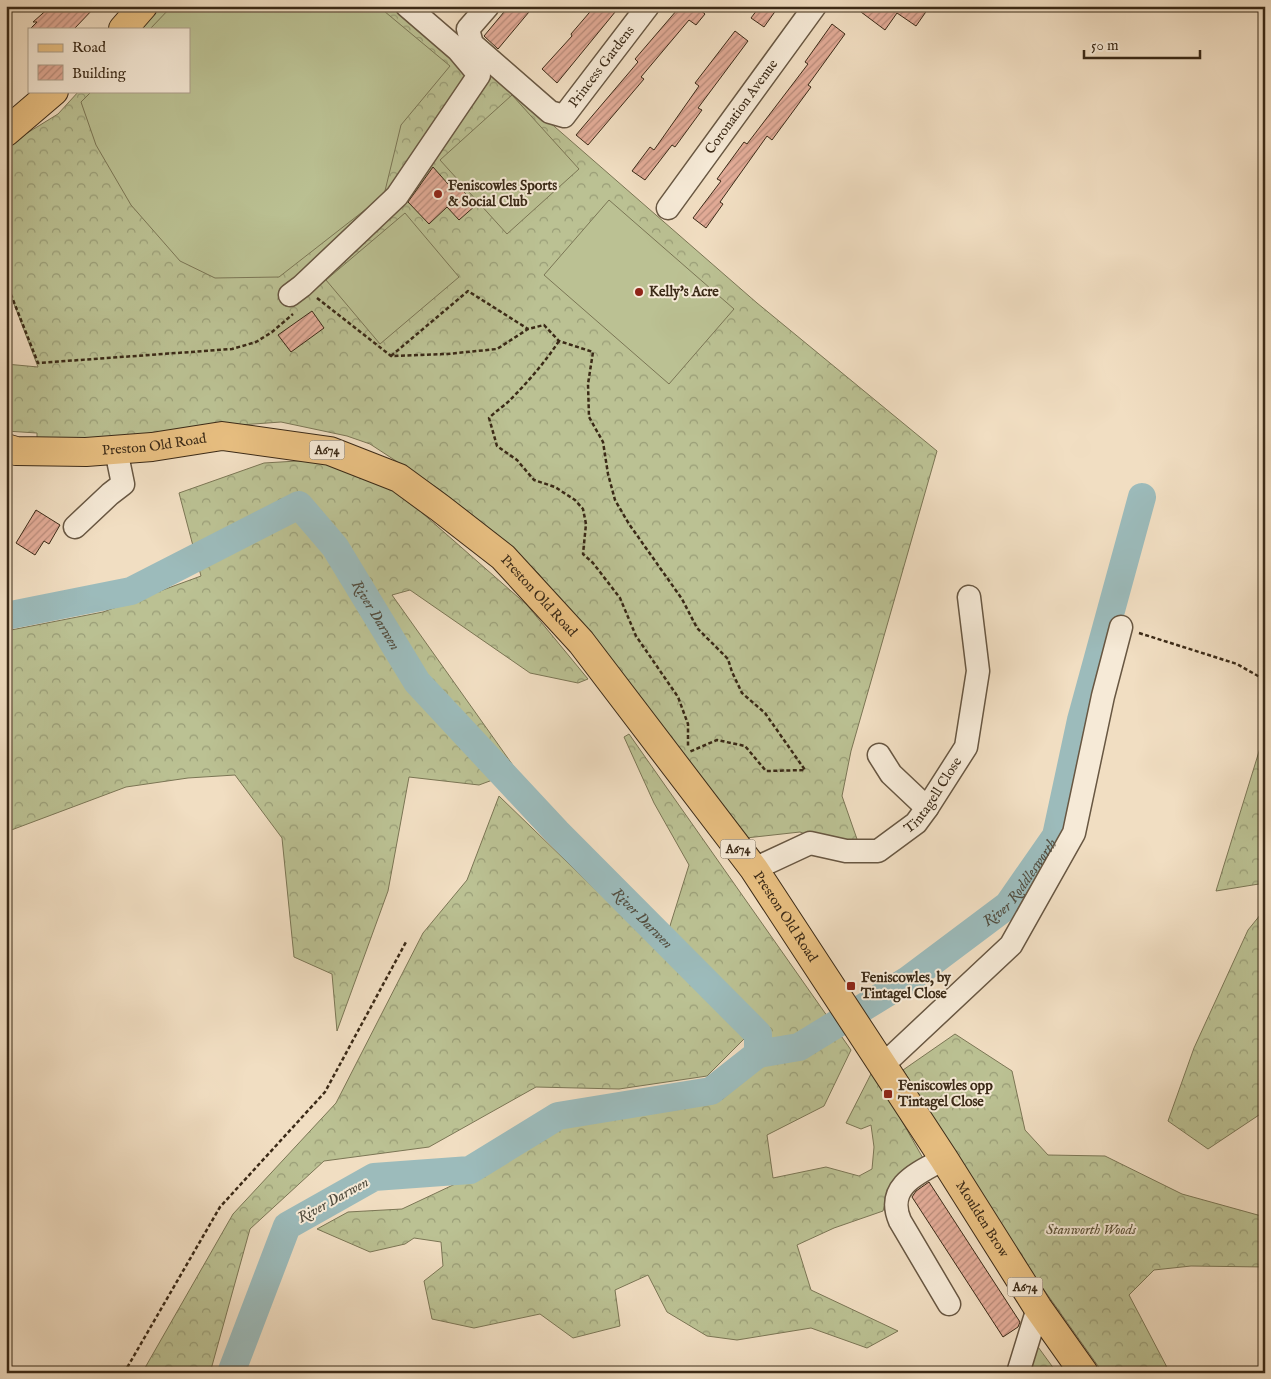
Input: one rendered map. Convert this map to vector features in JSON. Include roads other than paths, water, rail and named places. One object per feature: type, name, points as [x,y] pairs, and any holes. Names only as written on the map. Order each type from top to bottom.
[{"type":"main road","points":[[124,28],[143,6]]},
{"type":"main road","points":[[6,132],[53,92]]},
{"type":"main road","name":"Preston Old Road","points":[[6,448],[16,452],[86,452],[152,448],[222,436],[330,450],[398,478],[503,557],[581,642],[754,869],[883,1065]]},
{"type":"main road","name":"Moulden Brow","points":[[883,1065],[1038,1308],[1084,1373]]},
{"type":"street","points":[[296,298],[398,196],[479,75],[458,50],[407,6]]},
{"type":"street","name":"Princess Gardens","points":[[488,6],[468,29],[472,44],[550,112],[564,116],[648,6]]},
{"type":"street","name":"Coronation Avenue","points":[[668,208],[815,6]]},
{"type":"street","points":[[75,527],[123,484],[116,450]]},
{"type":"street","name":"Tintagell Close","points":[[754,869],[810,844],[846,851],[878,851],[916,823],[966,747],[978,670],[969,597]]},
{"type":"street","points":[[883,1065],[1011,945],[1074,833],[1103,696],[1120,627]]},
{"type":"street","points":[[879,755],[891,774],[927,808]]},
{"type":"street","points":[[944,1158],[910,1178],[899,1191],[895,1203],[900,1221],[949,1304]]},
{"type":"street","points":[[1018,1373],[1038,1308]]},
{"type":"waterway","name":"River Roddlesworth","points":[[758,1054],[799,1047],[908,980],[1008,905],[1056,836],[1081,720],[1142,497]]},
{"type":"waterway","name":"River Darwen","points":[[6,616],[131,591],[299,505],[335,547],[417,682],[557,832],[758,1034],[758,1054],[711,1091],[558,1116],[470,1170],[374,1177],[287,1226],[231,1373]]},
{"type":"place","name":"Feniscowles Sports & Social Club","points":[[438,194]]},
{"type":"place","name":"Kelly's Acre","points":[[639,292]]},
{"type":"place","name":"Feniscowles, by Tintagel Close","points":[[851,986]]},
{"type":"place","name":"Feniscowles opp Tintagel Close","points":[[888,1094]]},
{"type":"park label","name":"Stanworth Woods","points":[[1091,1230]]}]
